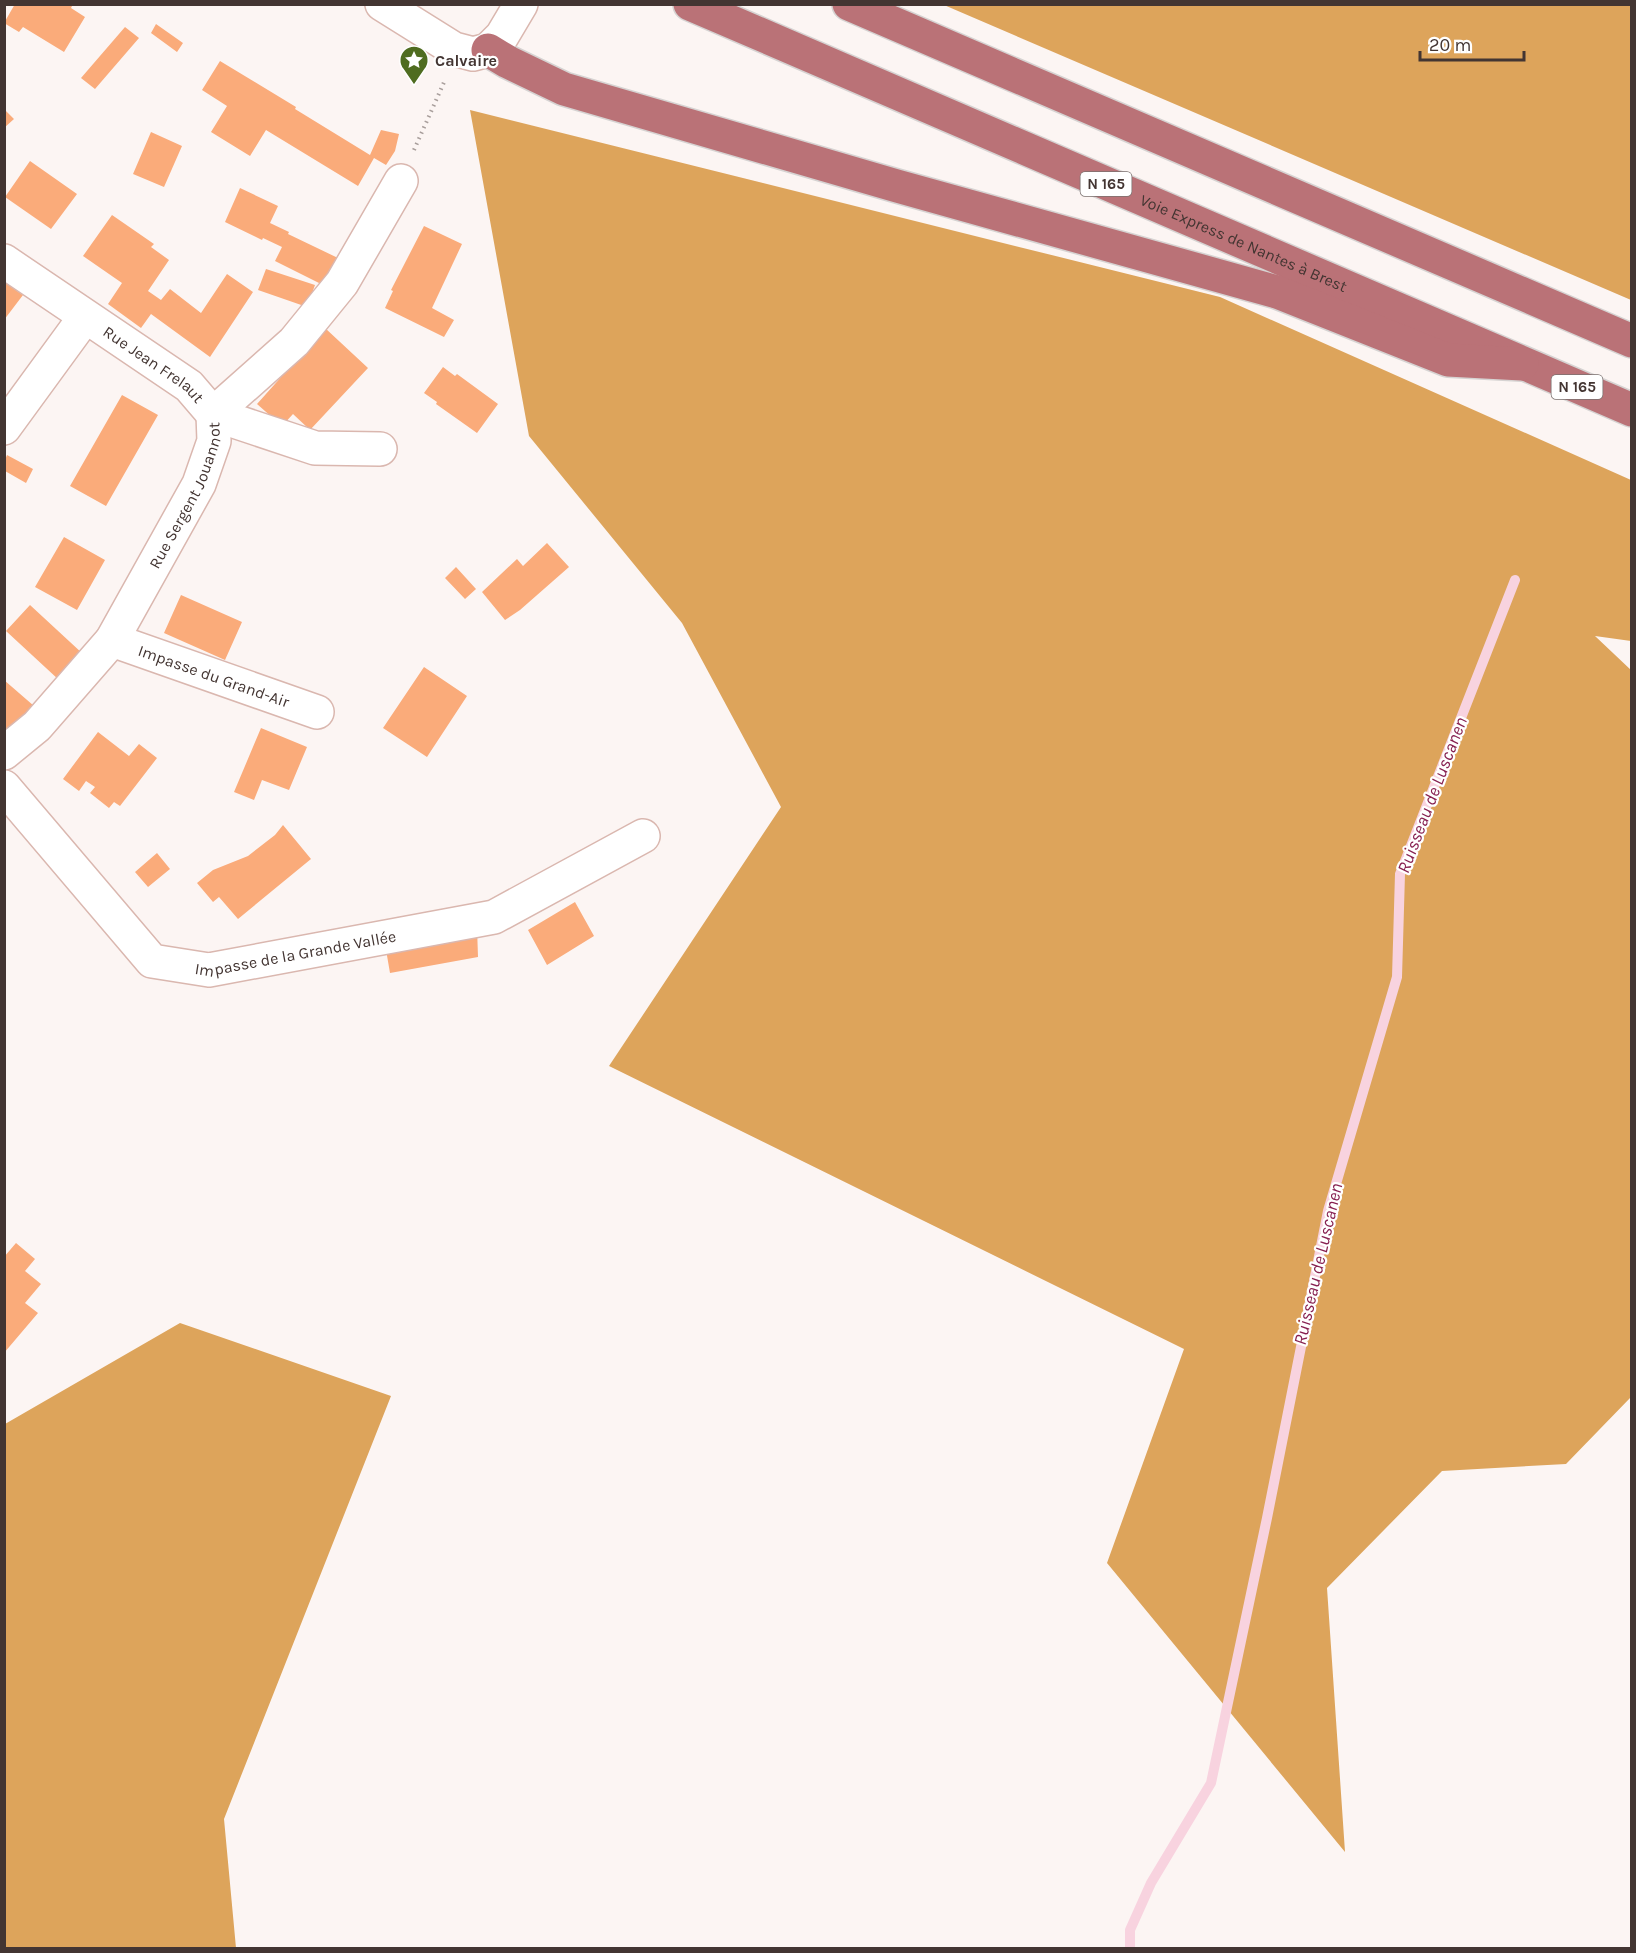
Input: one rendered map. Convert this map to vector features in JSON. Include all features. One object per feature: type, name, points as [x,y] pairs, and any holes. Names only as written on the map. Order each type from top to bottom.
[{"type":"highway","name":"Voie Express de Nantes à Brest","points":[[690,4],[1632,410]]},
{"type":"highway","points":[[849,4],[1632,341]]},
{"type":"highway","points":[[475,51],[508,62],[564,89],[897,186],[1277,292],[1448,360],[1522,364]]},
{"type":"street","points":[[381,4],[454,49],[475,51],[502,36],[519,8]]},
{"type":"street","name":"Rue Sergent Jouannot","points":[[4,753],[38,726],[112,640],[199,484],[214,441],[213,414],[294,342],[342,283],[401,181]]},
{"type":"street","name":"Rue Jean Frelaut","points":[[4,261],[189,386],[213,414],[315,448],[380,449]]},
{"type":"street","points":[[4,428],[85,317]]},
{"type":"street","name":"Impasse du Grand-Air","points":[[112,640],[317,712]]},
{"type":"street","name":"Impasse de la Grande Vallée","points":[[4,787],[152,961],[209,970],[494,917],[643,836]]},
{"type":"path","points":[[401,181],[446,77],[475,51]]},
{"type":"shaded area","points":[[944,5],[1631,5],[1631,300]]},
{"type":"shaded area","points":[[470,110],[1220,297],[1631,480],[1631,641],[1595,636],[1632,671],[1631,1397],[1566,1464],[1442,1471],[1327,1588],[1345,1852],[1107,1563],[1184,1349],[609,1066],[781,807],[682,623],[529,436]]},
{"type":"shaded area","points":[[180,1323],[391,1396],[224,1819],[236,1948],[5,1948],[5,1424]]},
{"type":"building","points":[[15,4],[73,4],[71,8],[85,17],[64,52],[23,27],[19,32],[4,23]]},
{"type":"building","points":[[156,24],[183,43],[177,52],[151,33]]},
{"type":"building","points":[[125,27],[139,38],[95,89],[81,78]]},
{"type":"building","points":[[220,61],[370,155],[381,130],[399,134],[395,151],[386,165],[374,158],[358,186],[266,130],[250,156],[211,132],[227,106],[202,90]]},
{"type":"building","points":[[4,109],[14,119],[4,128]]},
{"type":"building","points":[[151,132],[182,146],[164,187],[133,174]]},
{"type":"building","points":[[30,161],[77,194],[51,229],[5,197]]},
{"type":"building","points":[[240,188],[278,206],[270,223],[338,258],[325,286],[275,261],[282,247],[225,222]]},
{"type":"building","points":[[112,215],[154,244],[151,247],[169,260],[148,291],[161,300],[170,289],[201,313],[227,274],[253,292],[210,357],[151,314],[141,328],[108,304],[122,283],[83,256]]},
{"type":"building","points":[[424,226],[462,244],[432,308],[454,320],[444,337],[385,308],[393,291],[391,290]]},
{"type":"building","points":[[266,269],[315,285],[307,307],[258,290]]},
{"type":"building","points":[[4,282],[23,295],[4,320]]},
{"type":"building","points":[[325,328],[368,368],[310,430],[293,414],[282,426],[257,404]]},
{"type":"building","points":[[443,367],[455,376],[457,374],[498,404],[477,433],[424,393]]},
{"type":"building","points":[[122,395],[158,415],[106,506],[70,486]]},
{"type":"building","points":[[7,455],[33,469],[26,483],[5,471]]},
{"type":"building","points":[[64,537],[105,560],[77,610],[35,587]]},
{"type":"building","points":[[547,543],[569,567],[520,610],[505,620],[482,592],[517,559],[523,566]]},
{"type":"building","points":[[456,567],[476,589],[465,599],[445,578]]},
{"type":"building","points":[[181,595],[242,622],[225,660],[164,633]]},
{"type":"building","points":[[30,605],[83,654],[59,680],[6,631]]},
{"type":"building","points":[[424,667],[467,696],[427,757],[383,728]]},
{"type":"building","points":[[4,680],[34,706],[4,732]]},
{"type":"building","points":[[261,728],[307,747],[289,790],[262,780],[254,800],[234,792]]},
{"type":"building","points":[[98,732],[129,756],[139,744],[157,758],[120,806],[114,802],[109,808],[90,793],[95,787],[86,781],[79,791],[63,779]]},
{"type":"building","points":[[283,825],[311,859],[238,919],[219,897],[213,902],[197,883],[213,870],[248,856],[275,835]]},
{"type":"building","points":[[157,853],[170,869],[148,887],[135,872]]},
{"type":"building","points":[[575,902],[594,936],[547,965],[528,930]]},
{"type":"building","points":[[477,927],[478,957],[390,973],[385,944]]},
{"type":"building","points":[[16,1243],[35,1259],[25,1271],[41,1284],[25,1303],[38,1313],[4,1353],[4,1257]]},
{"type":"waterway","name":"Ruisseau de Luscanen","points":[[1130,1948],[1130,1930],[1151,1883],[1211,1783],[1328,1211],[1397,977],[1400,874],[1515,580]]},
{"type":"place","name":"Calvaire","points":[[414,86]]}]
